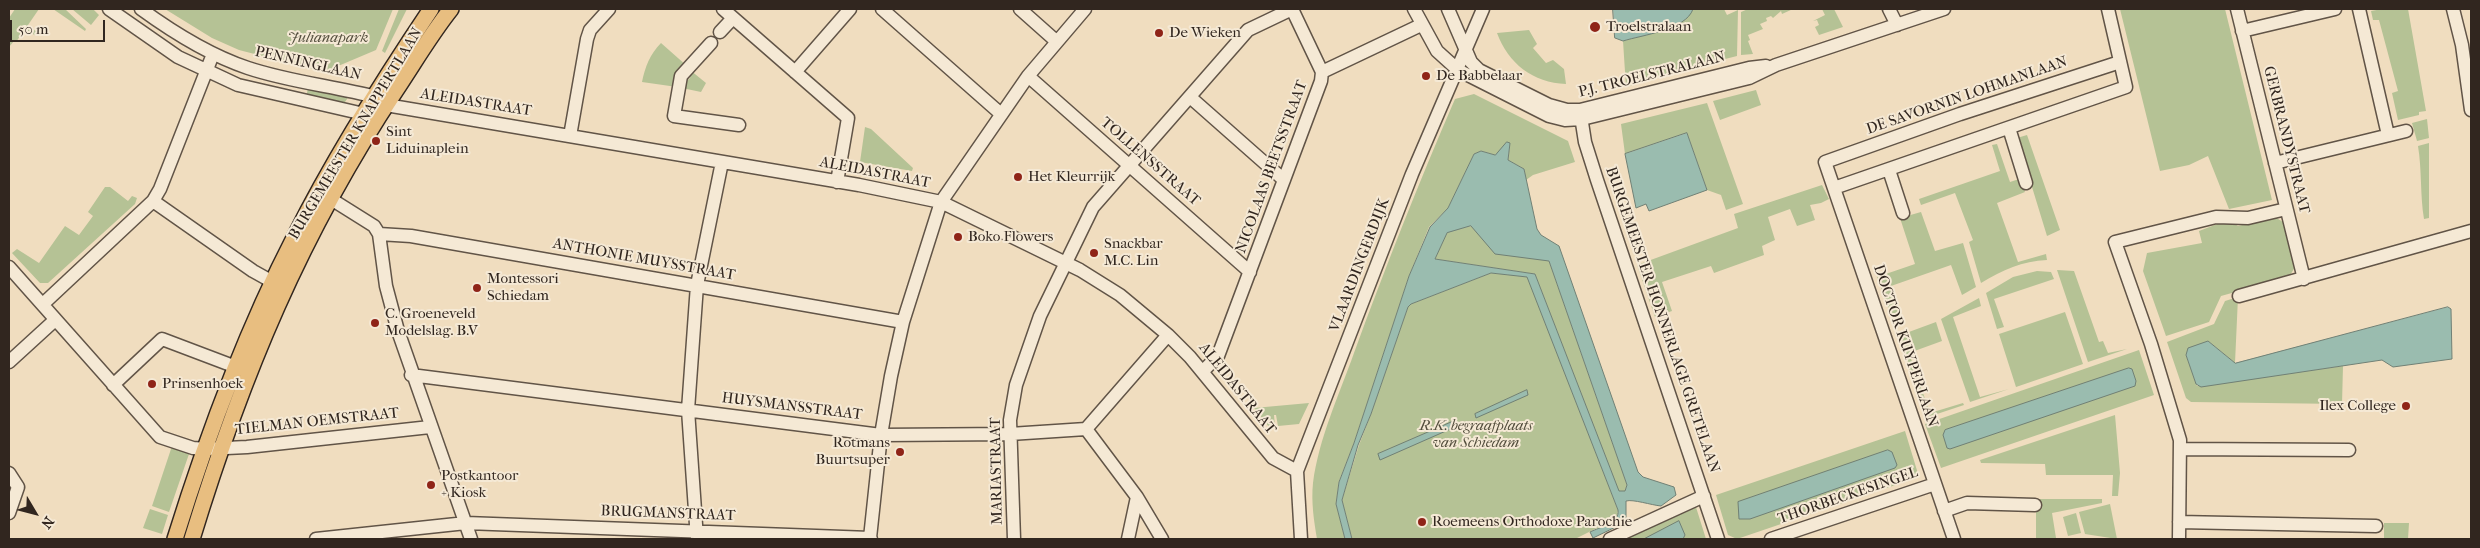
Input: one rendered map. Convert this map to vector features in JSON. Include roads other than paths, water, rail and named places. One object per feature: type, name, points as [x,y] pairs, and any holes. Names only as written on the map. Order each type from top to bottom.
[{"type":"main road","name":"BURGEMEESTER KNAPPERTLAAN","points":[[324,195],[381,101],[431,9]]},
{"type":"main road","name":"BURGEMEESTER KNAPPERTLAAN","points":[[192,539],[236,368],[364,114],[381,101],[452,9]]},
{"type":"main road","name":"BURGEMEESTER KNAPPERTLAAN","points":[[176,539],[256,352],[278,285]]},
{"type":"street","points":[[109,9],[158,45],[205,71],[238,84],[364,114]]},
{"type":"street","name":"PENNINGLAAN","points":[[141,9],[168,28],[213,54],[247,68],[381,101]]},
{"type":"street","points":[[570,136],[587,39],[590,30],[609,9]]},
{"type":"street","points":[[723,9],[848,118],[837,182]]},
{"type":"street","points":[[795,72],[850,9]]},
{"type":"street","points":[[882,9],[1002,114]]},
{"type":"street","points":[[1020,9],[1056,41]]},
{"type":"street","points":[[871,538],[881,435],[903,322],[941,202],[1028,76],[1085,9]]},
{"type":"street","points":[[1292,9],[1322,72]]},
{"type":"street","name":"MARIASTRAAT","points":[[1014,539],[1010,434],[1016,385],[1040,316],[1093,207],[1248,30],[1292,9]]},
{"type":"street","name":"P.J. TROELSTRALAAN","points":[[1414,9],[1436,51],[1458,70],[1549,116],[1565,120],[1748,68],[1776,65],[1944,9]]},
{"type":"street","name":"P.J. TROELSTRALAAN","points":[[1448,9],[1471,62],[1479,70],[1549,105],[1581,115]]},
{"type":"street","name":"VLAARDINGERDIJK","points":[[1301,539],[1297,471],[1405,192],[1483,9]]},
{"type":"street","points":[[1889,9],[1897,25]]},
{"type":"street","points":[[1834,188],[2126,87],[2108,9]]},
{"type":"street","name":"GERBRANDYSTRAAT","points":[[2237,9],[2304,278]]},
{"type":"street","points":[[2242,31],[2336,9]]},
{"type":"street","points":[[2359,9],[2388,135]]},
{"type":"street","points":[[2453,9],[2462,45],[2471,110]]},
{"type":"street","points":[[720,32],[733,18]]},
{"type":"street","name":"NICOLAAS BEETSSTRAAT","points":[[1203,371],[1218,356],[1321,81],[1322,72],[1422,26]]},
{"type":"street","points":[[711,42],[681,76],[674,116],[739,125]]},
{"type":"street","points":[[43,304],[153,201],[160,190],[213,54]]},
{"type":"street","name":"DE SAVORNIN LOHMANLAAN","points":[[1825,162],[1960,114],[2120,62]]},
{"type":"street","name":"TOLLENSSTRAAT","points":[[1028,76],[1250,272]]},
{"type":"street","points":[[1190,97],[1284,180]]},
{"type":"street","name":"ALEIDASTRAAT","points":[[381,101],[570,136],[910,194],[941,202],[1066,263],[1120,295],[1168,335],[1203,371],[1273,458],[1297,471]]},
{"type":"street","name":"BURGEMEESTER HONNERLAGE GRETELAAN","points":[[1581,115],[1585,142],[1596,178],[1718,539]]},
{"type":"street","points":[[2009,128],[2026,183]]},
{"type":"street","points":[[2275,163],[2406,131]]},
{"type":"street","points":[[696,535],[688,410],[697,285],[722,162]]},
{"type":"street","name":"DOCTOR KUYPERLAAN","points":[[1825,162],[1954,539]]},
{"type":"street","points":[[1888,170],[1903,213]]},
{"type":"street","points":[[324,195],[374,226],[380,234],[386,286],[411,375],[471,539]]},
{"type":"street","points":[[153,201],[253,271],[278,285]]},
{"type":"street","points":[[2179,539],[2180,440],[2166,392],[2115,242],[2216,217],[2248,218],[2286,209]]},
{"type":"street","points":[[2239,296],[2471,232]]},
{"type":"street","name":"ANTHONIE MUYSSTRAAT","points":[[380,234],[411,236],[903,322]]},
{"type":"street","name":"TIELMAN OEMSTRAAT","points":[[9,267],[160,437],[193,448],[247,447],[430,427]]},
{"type":"street","points":[[9,362],[55,320]]},
{"type":"street","points":[[1162,539],[1138,497],[1086,429],[1168,335]]},
{"type":"street","points":[[113,385],[162,339],[236,368]]},
{"type":"street","name":"HUYSMANSSTRAAT","points":[[411,375],[881,435],[1010,434],[1086,429]]},
{"type":"street","points":[[2180,449],[2349,450]]},
{"type":"street","points":[[9,473],[18,486],[9,513]]},
{"type":"street","name":"THORBECKESINGEL","points":[[1771,539],[1935,484]]},
{"type":"street","points":[[1610,539],[1704,496]]},
{"type":"street","points":[[1128,539],[1138,497]]},
{"type":"street","points":[[1944,512],[1967,503],[2034,505]]},
{"type":"street","points":[[2179,522],[2376,526]]},
{"type":"street","name":"BRUGMANSTRAAT","points":[[316,539],[466,523],[696,535],[871,538]]},
{"type":"place","name":"Troelstralaan","points":[[1595,27]]},
{"type":"place","name":"De Wieken","points":[[1159,33]]},
{"type":"place","name":"De Babbelaar","points":[[1426,76]]},
{"type":"place","name":"Sint Liduinaplein","points":[[376,141]]},
{"type":"place","name":"Het Kleurrijk","points":[[1018,177]]},
{"type":"place","name":"Boko Flowers","points":[[958,237]]},
{"type":"place","name":"Snackbar M.C. Lin","points":[[1094,253]]},
{"type":"place","name":"Montessori Schiedam","points":[[477,288]]},
{"type":"place","name":"C. Groeneveld Modelslag. B.V","points":[[375,323]]},
{"type":"place","name":"Prinsenhoek","points":[[152,384]]},
{"type":"place","name":"Ilex College","points":[[2406,406]]},
{"type":"place","name":"Rotmans Buurtsuper","points":[[900,452]]},
{"type":"place","name":"Postkantoor + Kiosk","points":[[431,485]]},
{"type":"place","name":"Roemeens Orthodoxe Parochie","points":[[1422,522]]},
{"type":"park label","name":"Julianapark","points":[[328,38]]},
{"type":"park label","name":"R.K. begraafplaats van Schiedam","points":[[1476,434]]}]
